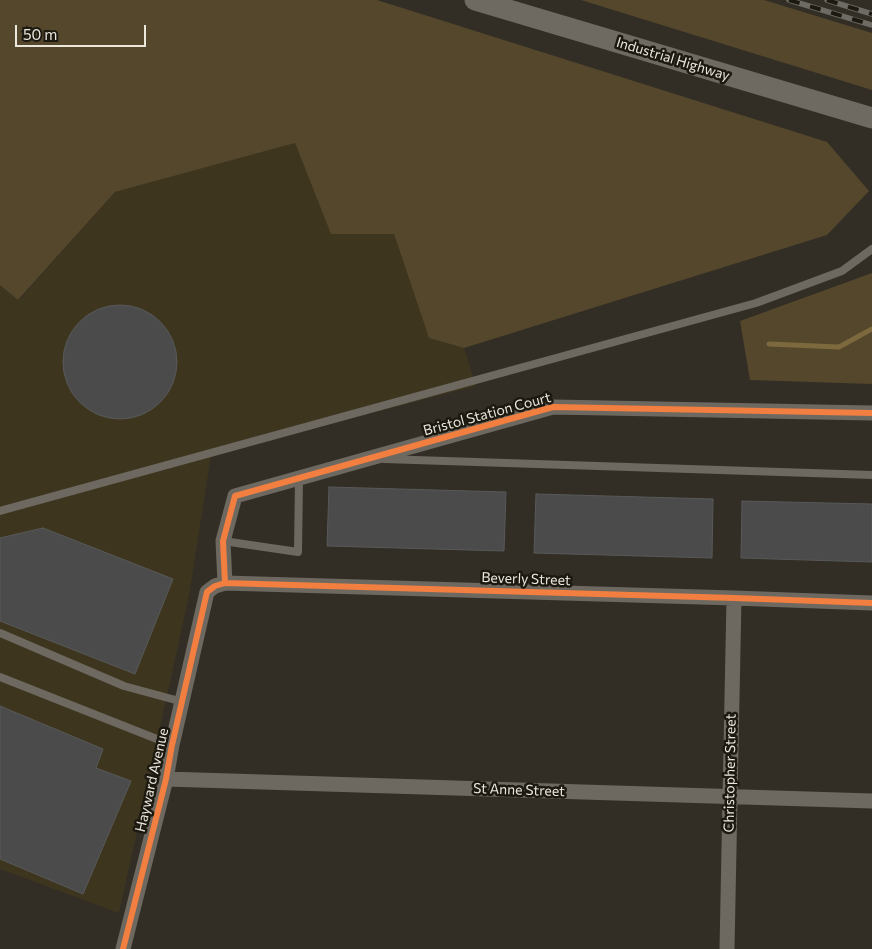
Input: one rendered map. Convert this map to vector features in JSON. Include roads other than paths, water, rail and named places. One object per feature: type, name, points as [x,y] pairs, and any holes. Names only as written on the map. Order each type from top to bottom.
[{"type":"main road","name":"Industrial Highway","points":[[475,0],[872,118]]},
{"type":"street","name":"Bristol Station Court","points":[[224,583],[223,545],[235,496],[553,407],[872,413]]},
{"type":"street","name":"Beverly Street","points":[[224,583],[872,603]]},
{"type":"street","name":"Hayward Avenue","points":[[123,949],[166,779],[207,592],[214,586],[224,583]]},
{"type":"street","name":"Christopher Street","points":[[727,949],[734,598]]},
{"type":"street","name":"St Anne Street","points":[[166,779],[872,801]]},
{"type":"lane","points":[[0,511],[756,303],[842,271],[872,249]]},
{"type":"lane","points":[[368,459],[872,475]]},
{"type":"lane","points":[[223,545],[298,552],[299,478]]},
{"type":"lane","points":[[0,633],[124,686],[183,702]]},
{"type":"lane","points":[[0,677],[172,745]]},
{"type":"waterway","points":[[769,344],[839,347],[872,329]]},
{"type":"railway","points":[[789,0],[872,25]]},
{"type":"railway","points":[[827,0],[872,14]]}]
